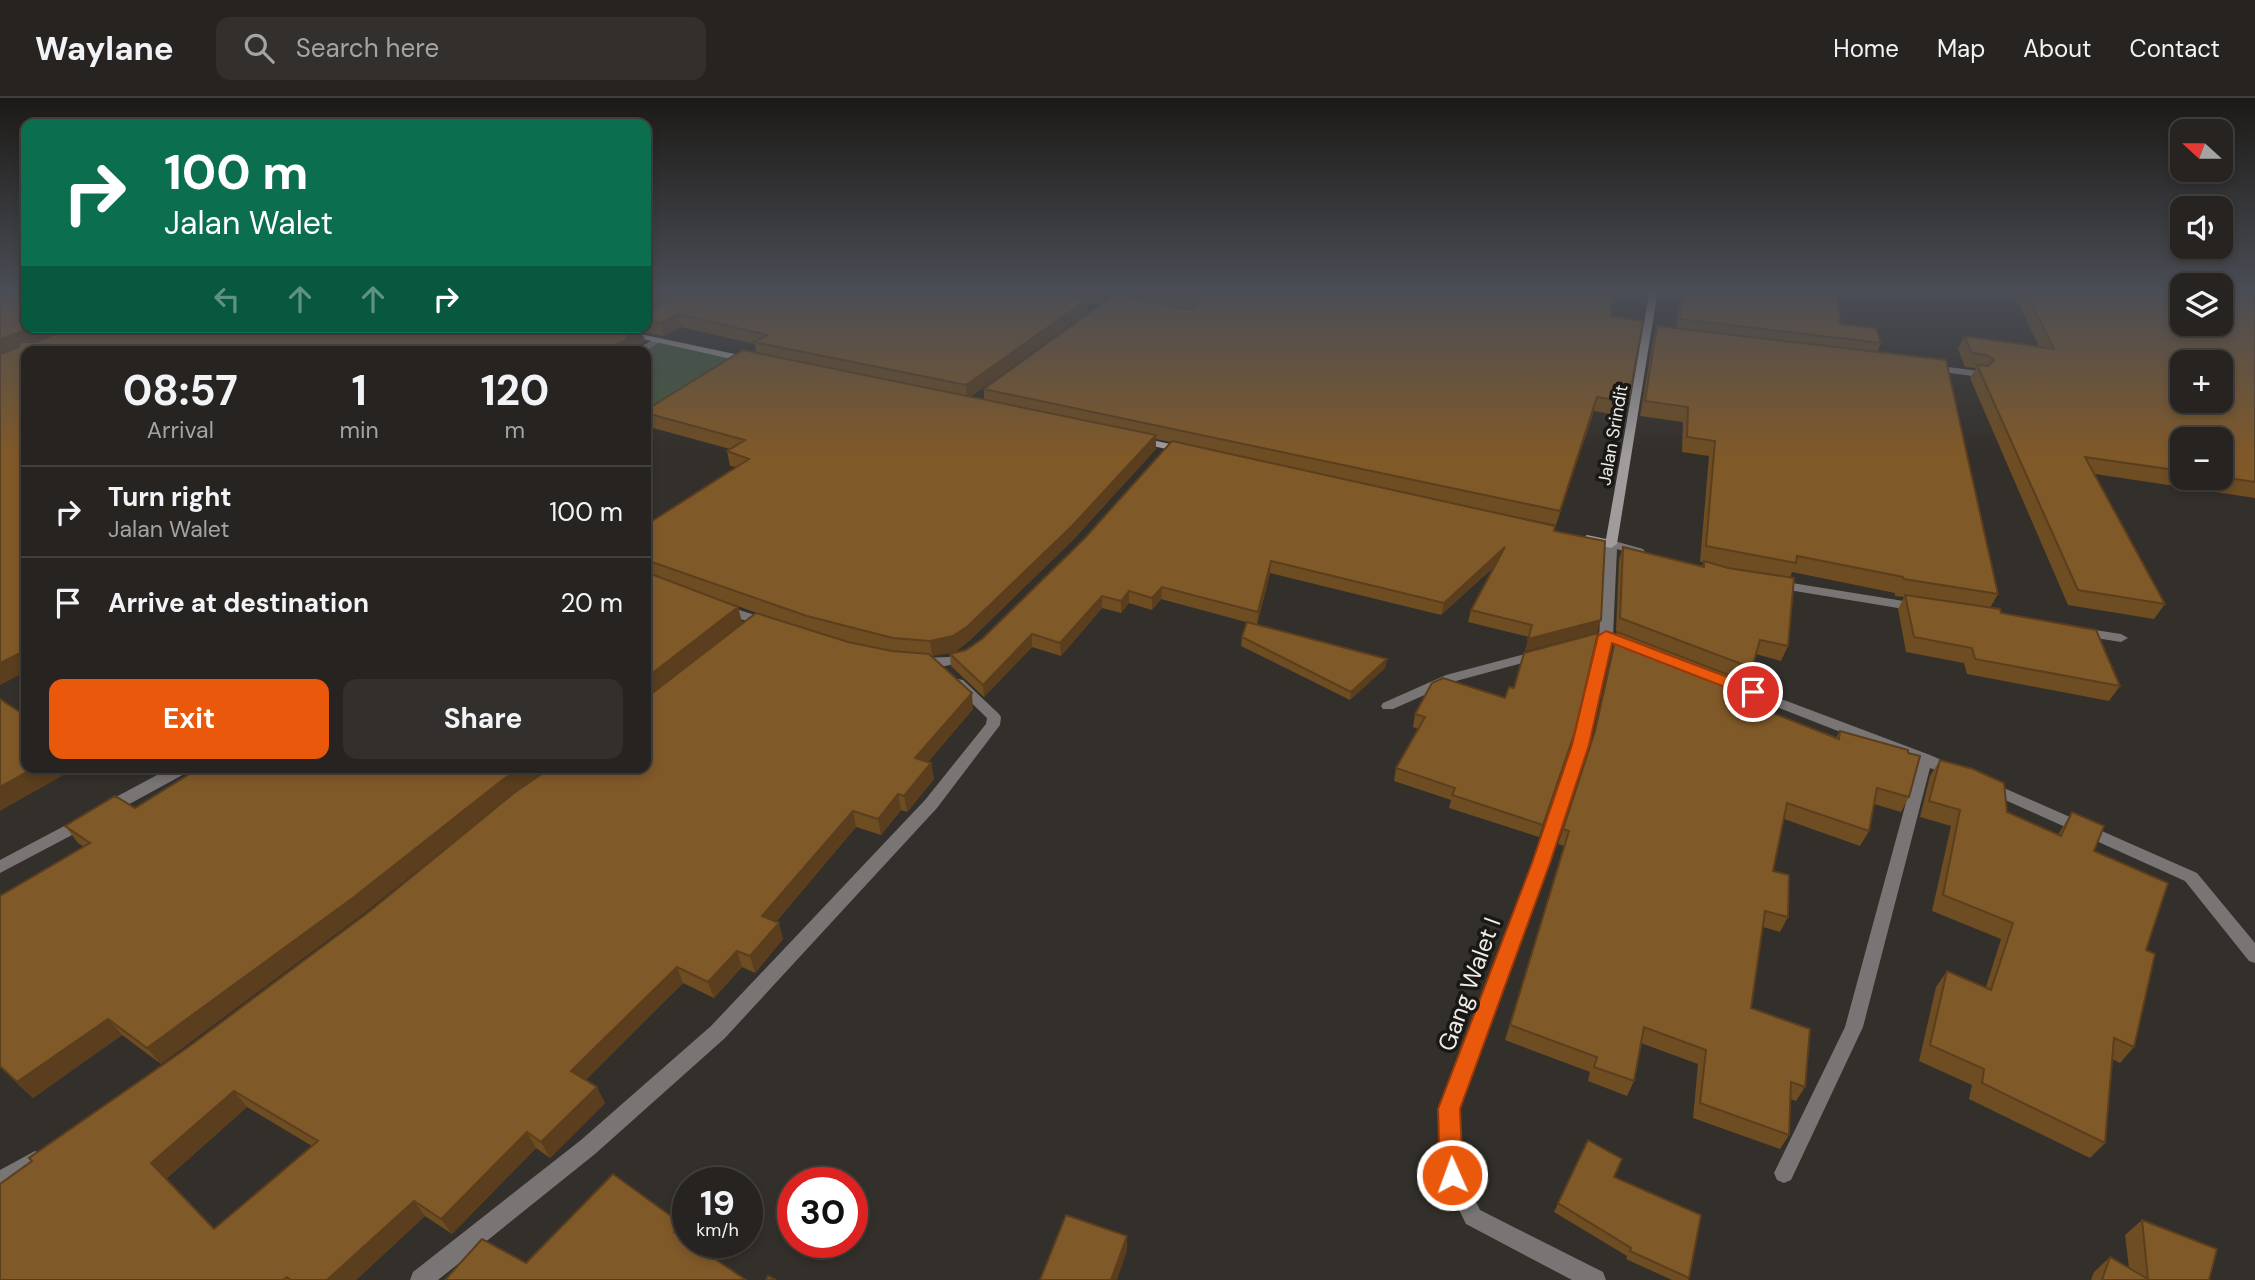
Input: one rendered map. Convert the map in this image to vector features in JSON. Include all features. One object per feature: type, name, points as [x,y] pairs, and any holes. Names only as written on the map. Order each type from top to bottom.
[{"type":"street","points":[[673,344],[766,363]]},
{"type":"street","name":"Jalan Srindit","points":[[1611,544],[1646,344]]},
{"type":"street","points":[[1925,367],[1980,374]]},
{"type":"street","points":[[1128,438],[1163,451],[1195,452]]},
{"type":"street","points":[[1571,535],[1648,554]]},
{"type":"street","name":"Gang Walet I","points":[[1595,1280],[1473,1217],[1452,1175],[1449,1109],[1541,863],[1581,745],[1606,639],[1611,544]]},
{"type":"street","points":[[1762,581],[1933,610]]},
{"type":"street","points":[[708,603],[752,625],[781,629]]},
{"type":"street","points":[[2067,630],[2121,638]]},
{"type":"street","points":[[909,661],[936,663],[958,659],[976,646]]},
{"type":"street","points":[[1388,706],[1451,678],[1554,650]]},
{"type":"street","points":[[421,1280],[588,1147],[718,1032],[931,804],[993,725],[993,717],[936,663]]},
{"type":"street","points":[[1708,675],[1925,759],[2191,877],[2255,956]]},
{"type":"street","points":[[1784,1173],[1854,1027],[1925,759]]},
{"type":"street","points":[[0,867],[174,773]]},
{"type":"street","points":[[0,1181],[46,1155]]},
{"type":"green space","points":[[668,344],[735,359],[651,409],[651,346]]},
{"type":"building","points":[[20,344],[618,344],[21,346],[21,652],[0,663],[0,354]]},
{"type":"building","points":[[765,344],[1024,344],[966,385]]},
{"type":"building","points":[[1046,344],[1639,344],[1629,400],[1597,397],[1560,511],[984,389]]},
{"type":"building","points":[[1654,344],[1811,344],[1946,360],[1998,594],[1904,579],[1797,556],[1796,563],[1706,546],[1715,441],[1687,437],[1688,407],[1645,401]]},
{"type":"building","points":[[1968,344],[2020,344],[2054,349],[2052,344],[2255,344],[2255,482],[2233,479],[2233,427],[2170,427],[2170,469],[2085,457],[2165,604],[2078,590],[1977,365],[1988,366],[1994,360],[1987,355],[1972,353]]},
{"type":"building","points":[[743,350],[1156,435],[1072,526],[968,626],[953,636],[930,641],[893,638],[807,616],[651,562],[651,522],[749,459],[727,451],[745,440],[651,414],[651,407]]},
{"type":"building","points":[[1172,441],[1555,526],[1554,531],[1605,541],[1601,620],[1528,639],[1532,625],[1471,610],[1505,547],[1444,603],[1271,561],[1258,612],[1162,587],[1152,598],[1129,591],[1121,601],[1102,596],[1060,643],[1032,634],[983,685],[950,654],[966,650],[982,639],[1084,539]]},
{"type":"building","points":[[1623,547],[1704,567],[1704,561],[1728,568],[1794,578],[1788,646],[1760,640],[1752,668],[1620,618]]},
{"type":"building","points":[[651,574],[738,607],[651,674]]},
{"type":"building","points":[[1905,595],[2000,609],[2001,613],[2096,630],[2120,686],[1975,659],[1972,648],[1914,637]]},
{"type":"building","points":[[756,613],[848,642],[892,651],[929,654],[972,693],[915,758],[931,763],[904,796],[898,794],[878,819],[853,811],[762,916],[779,923],[750,956],[737,951],[708,982],[677,967],[571,1071],[597,1087],[541,1142],[527,1132],[441,1219],[414,1201],[327,1280],[291,1280],[287,1277],[283,1280],[0,1280],[0,1184],[32,1161],[29,1158],[187,1048],[370,911],[514,793],[543,773],[651,773],[651,694]],"holes":[[[234,1091],[318,1141],[214,1229],[151,1163]]]},
{"type":"building","points":[[1247,622],[1387,659],[1351,692],[1242,637]]},
{"type":"building","points":[[1617,632],[1747,682],[1742,701],[1839,739],[1840,731],[1908,750],[1908,753],[1920,756],[1909,797],[1877,788],[1869,831],[1787,803],[1773,871],[1789,875],[1788,917],[1765,911],[1751,1008],[1810,1029],[1805,1087],[1791,1082],[1789,1135],[1700,1103],[1706,1050],[1644,1027],[1634,1081],[1594,1067],[1597,1057],[1510,1025],[1569,831],[1563,829],[1595,731]]},
{"type":"building","points":[[1598,633],[1575,732],[1543,825],[1452,795],[1455,788],[1396,768],[1425,717],[1415,714],[1432,683],[1443,678],[1505,698],[1509,687],[1514,688],[1524,653]]},
{"type":"building","points":[[0,699],[21,713],[21,773],[25,773],[0,787]]},
{"type":"building","points":[[1940,760],[1973,769],[2004,783],[2007,812],[2061,836],[2072,812],[2104,826],[2094,851],[2168,883],[2146,950],[2155,954],[2134,1047],[2114,1038],[2105,1143],[1982,1083],[1984,1069],[1930,1045],[1947,971],[1991,990],[2013,923],[1943,895],[1960,810],[1929,801]]},
{"type":"building","points":[[191,773],[513,773],[354,897],[147,1048],[108,1019],[17,1082],[0,1066],[0,896],[90,843],[65,826],[115,796],[135,808]]},
{"type":"building","points":[[1588,1140],[1622,1159],[1614,1177],[1701,1215],[1689,1278],[1630,1251],[1631,1248],[1558,1203]]},
{"type":"building","points":[[613,1174],[672,1217],[672,1258],[714,1258],[746,1280],[445,1280],[482,1239],[526,1263]]},
{"type":"building","points":[[1066,1215],[1127,1236],[1111,1280],[1040,1280]]},
{"type":"building","points":[[2142,1220],[2217,1249],[2209,1280],[2102,1280],[2110,1257],[2148,1279]]},
{"type":"route","points":[[1452,1175],[1449,1109],[1541,863],[1581,745],[1606,636],[1753,692]]}]
